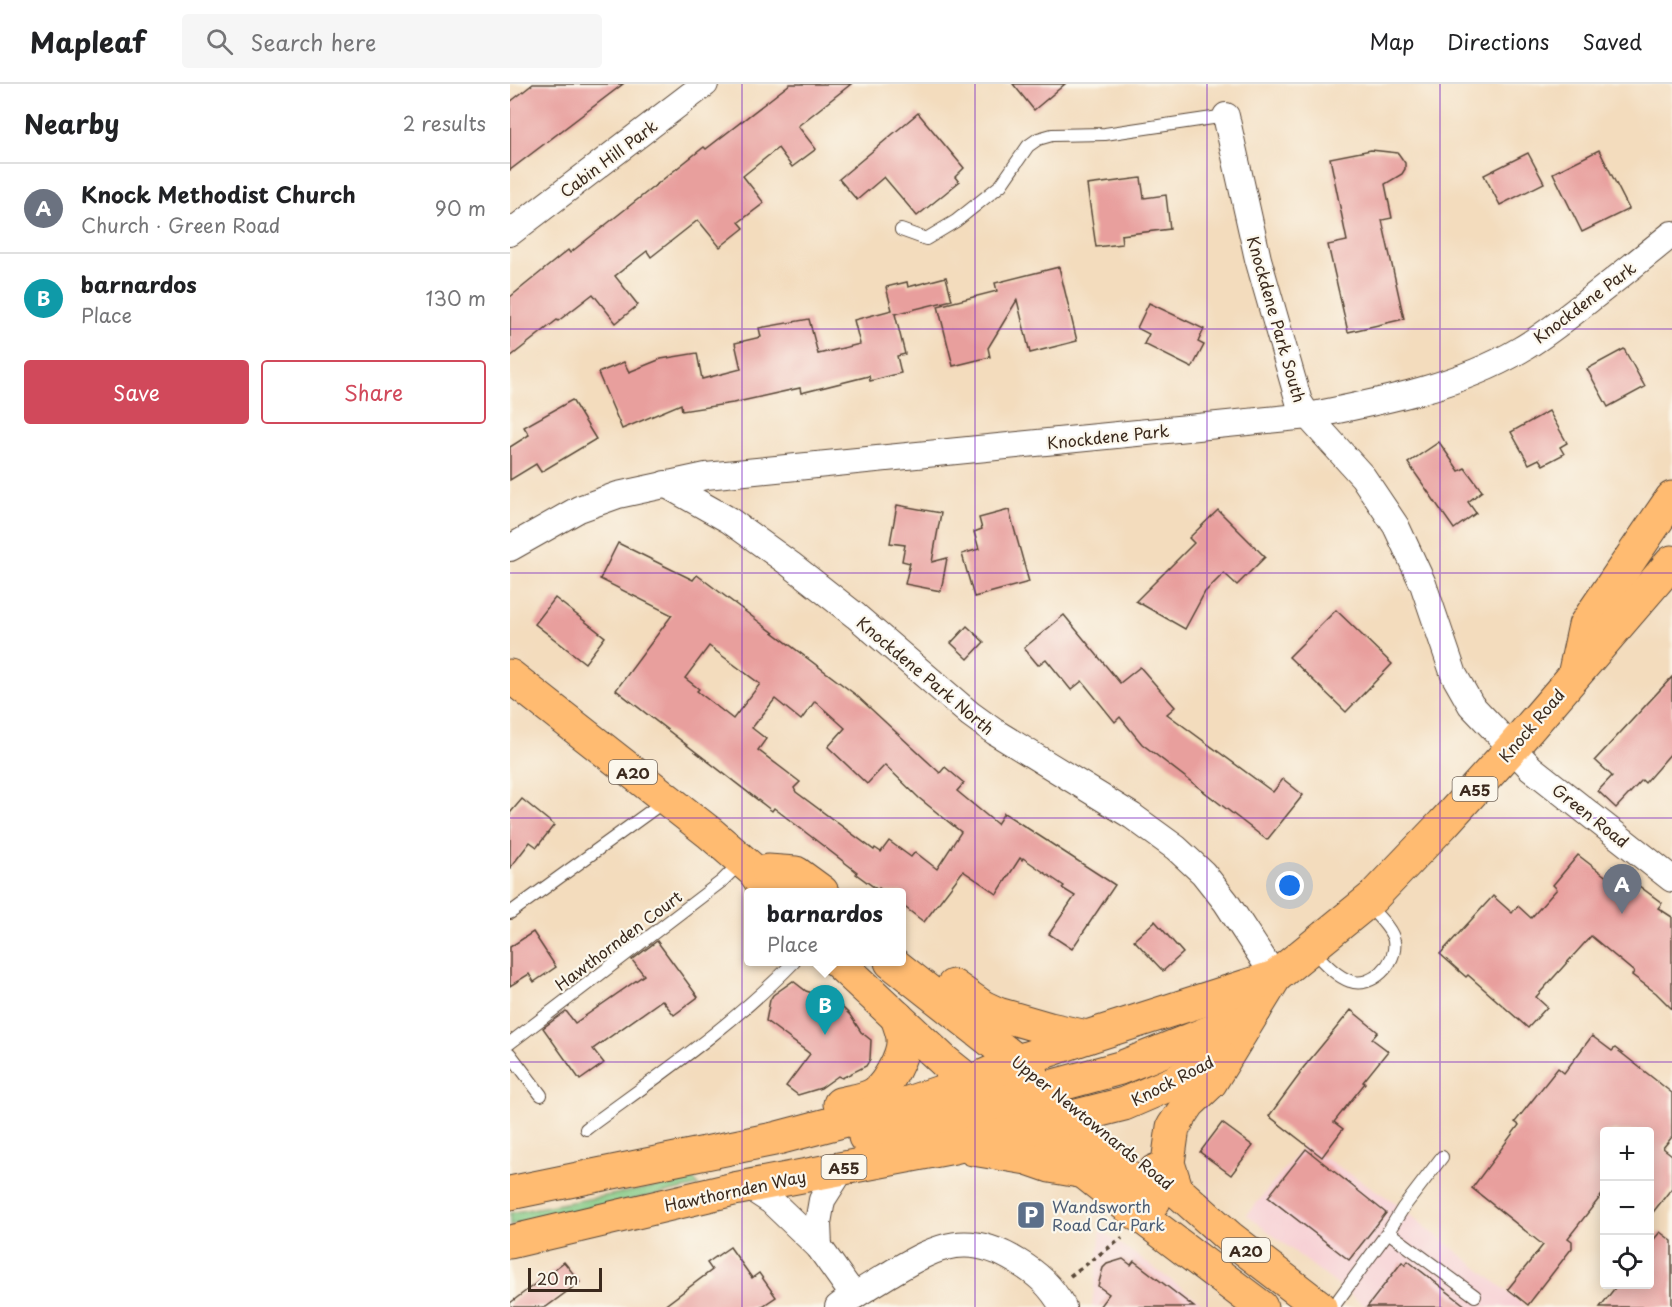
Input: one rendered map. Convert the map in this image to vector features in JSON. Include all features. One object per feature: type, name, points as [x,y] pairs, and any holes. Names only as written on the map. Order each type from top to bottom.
[{"type":"main road","points":[[1574,675],[1585,625],[1672,498]]},
{"type":"main road","name":"Knock Road","points":[[1027,1097],[1087,1037],[1275,977],[1311,949],[1366,903],[1443,824],[1512,748],[1672,562]]},
{"type":"main road","name":"A20","points":[[510,676],[667,799],[758,874],[788,888]]},
{"type":"main road","points":[[758,874],[796,873],[817,888]]},
{"type":"main road","points":[[906,953],[988,1010],[1050,1029],[1087,1037]]},
{"type":"main road","name":"Upper Newtownards Road","points":[[842,966],[945,1062],[1027,1097],[1176,1188],[1229,1237],[1320,1307]]},
{"type":"main road","points":[[869,966],[1027,1097],[1116,1167],[1205,1244],[1251,1300]]},
{"type":"main road","name":"Upper Newtownards Road","points":[[895,966],[1027,1097],[1085,1172],[1251,1300]]},
{"type":"main road","name":"Knock Road","points":[[1027,1097],[1124,1104],[1175,1082],[1232,1048],[1275,977]]},
{"type":"main road","points":[[774,1139],[851,1140],[1027,1097],[1120,1068],[1215,1030],[1255,1010]]},
{"type":"main road","points":[[586,1176],[616,1156],[861,1099],[876,1093],[894,1069],[901,1054],[903,1040],[897,1017]]},
{"type":"main road","points":[[1176,1188],[1168,1163],[1173,1127],[1189,1103],[1210,1083],[1232,1048]]},
{"type":"main road","name":"A55","points":[[510,1193],[774,1139],[899,1106],[1027,1097]]},
{"type":"main road","name":"Hawthornden Way","points":[[510,1242],[748,1186],[954,1147],[1027,1097]]},
{"type":"main road","points":[[954,1147],[997,1152],[1027,1158],[1050,1166],[1085,1172]]},
{"type":"street","name":"Cabin Hill Park","points":[[510,233],[705,84]]},
{"type":"street","name":"Knockdene Park South","points":[[1226,116],[1258,259],[1299,402],[1308,416],[1363,477],[1396,526],[1423,584],[1461,691],[1481,718],[1512,748]]},
{"type":"street","name":"Knockdene Park","points":[[510,548],[579,509],[618,495],[706,476],[1308,416],[1371,404],[1418,391],[1481,369],[1520,350],[1570,315],[1672,234]]},
{"type":"street","name":"Knockdene Park North","points":[[665,484],[729,520],[790,564],[995,732],[1132,816],[1176,848],[1203,873],[1226,902],[1275,977]]},
{"type":"street","name":"Green Road","points":[[1512,748],[1531,768],[1672,879]]},
{"type":"street","points":[[819,1247],[818,1223],[822,1200],[843,1167]]},
{"type":"street","points":[[748,1186],[771,1201],[819,1247],[846,1301],[917,1258],[940,1247],[958,1244],[994,1249],[1034,1272],[1058,1298]]},
{"type":"lane","points":[[901,230],[926,239],[956,221],[1001,185],[1028,146],[1038,139],[1052,135],[1105,134],[1226,116]]},
{"type":"lane","points":[[510,913],[667,799]]},
{"type":"lane","name":"Hawthornden Court","points":[[510,1043],[722,882],[758,874]]},
{"type":"lane","points":[[1311,949],[1347,981],[1359,984],[1377,977],[1389,962],[1394,950],[1394,941],[1391,933],[1366,903]]},
{"type":"lane","points":[[586,1129],[719,1031],[768,989],[790,966]]},
{"type":"lane","points":[[510,1054],[541,1095]]},
{"type":"lane","points":[[1333,1307],[1442,1157]]},
{"type":"lane","points":[[1388,1232],[1475,1296]]},
{"type":"path","points":[[1058,1298],[1124,1237]]},
{"type":"shaded area","points":[[1304,1145],[1393,1201],[1527,1307],[1366,1307],[1247,1215]]},
{"type":"shaded area","points":[[1101,1230],[1208,1307],[1092,1307]]},
{"type":"green space","points":[[694,1180],[699,1186],[510,1225],[510,1213]]},
{"type":"building","points":[[533,84],[623,84],[510,170],[510,102]]},
{"type":"building","points":[[790,84],[851,84],[798,126],[816,149],[792,167],[778,148],[743,176],[764,203],[739,222],[744,228],[720,247],[698,220],[651,257],[647,251],[615,276],[638,305],[616,323],[593,294],[510,357],[510,297],[568,250],[570,253],[704,147],[706,149]]},
{"type":"building","points":[[1013,84],[1065,84],[1034,110]]},
{"type":"building","points":[[918,113],[964,168],[955,177],[959,182],[917,216],[884,177],[857,200],[839,179]]},
{"type":"building","points":[[1371,150],[1398,153],[1405,163],[1402,174],[1385,184],[1392,218],[1382,220],[1404,319],[1348,332],[1328,245],[1347,241],[1330,158]]},
{"type":"building","points":[[1599,150],[1629,209],[1582,232],[1553,173]]},
{"type":"building","points":[[1528,153],[1544,183],[1500,205],[1484,175]]},
{"type":"building","points":[[1141,178],[1144,198],[1166,195],[1170,229],[1121,235],[1122,244],[1096,247],[1087,185]]},
{"type":"building","points":[[1059,267],[1077,341],[1030,353],[1017,300],[988,348],[990,357],[953,366],[938,306],[997,291],[995,283]]},
{"type":"building","points":[[946,277],[952,300],[895,314],[905,354],[897,356],[901,373],[870,381],[869,376],[801,393],[800,388],[733,403],[682,411],[681,404],[622,429],[598,373],[624,362],[629,372],[661,359],[697,353],[702,379],[741,369],[735,343],[761,337],[759,328],[809,319],[818,354],[860,344],[854,320],[892,310],[886,287],[907,282],[908,287]]},
{"type":"building","points":[[1149,303],[1204,329],[1198,342],[1204,345],[1192,368],[1144,344],[1149,334],[1137,328]]},
{"type":"building","points":[[1624,349],[1645,387],[1608,407],[1587,369]]},
{"type":"building","points":[[572,400],[596,439],[541,472],[536,464],[510,480],[510,447],[529,435],[524,427]]},
{"type":"building","points":[[1549,411],[1567,443],[1560,447],[1564,454],[1543,465],[1539,459],[1529,464],[1511,432]]},
{"type":"building","points":[[1439,442],[1459,471],[1465,468],[1482,491],[1468,502],[1476,513],[1454,529],[1408,463]]},
{"type":"building","points":[[897,505],[941,513],[932,562],[947,558],[941,591],[905,584],[910,563],[902,561],[905,545],[890,543]]},
{"type":"building","points":[[1009,510],[1029,582],[974,597],[962,554],[979,549],[974,532],[982,529],[979,518]]},
{"type":"building","points":[[1218,510],[1265,557],[1237,585],[1224,573],[1205,592],[1185,629],[1136,601],[1194,543],[1189,538]]},
{"type":"building","points":[[618,543],[693,580],[697,575],[856,695],[940,773],[945,767],[964,783],[957,791],[997,824],[1004,813],[1115,885],[1072,949],[1049,934],[1075,896],[1023,858],[1022,860],[1020,858],[997,894],[963,871],[924,922],[906,908],[906,888],[875,888],[774,808],[772,811],[616,690],[672,615],[600,579]],"holes":[[[709,646],[760,684],[733,719],[697,691],[699,689],[685,678]],[[775,699],[801,720],[815,701],[845,728],[828,747],[867,784],[885,765],[919,798],[961,832],[937,869],[915,852],[911,857],[889,841],[881,852],[875,848],[874,850],[796,792],[794,788],[800,782],[758,750],[766,739],[752,728]]]},
{"type":"building","points":[[555,598],[605,637],[585,663],[535,624]]},
{"type":"building","points":[[1336,610],[1392,664],[1346,712],[1289,657]]},
{"type":"building","points":[[1064,615],[1120,683],[1140,667],[1175,707],[1167,714],[1273,792],[1283,779],[1303,795],[1267,840],[1142,744],[1120,717],[1115,722],[1082,681],[1071,690],[1046,659],[1038,665],[1024,648]]},
{"type":"building","points":[[967,626],[984,642],[968,659],[951,643]]},
{"type":"building","points":[[1672,677],[1672,752],[1645,783],[1642,780],[1616,808],[1598,791],[1612,776],[1595,760]]},
{"type":"building","points":[[522,799],[554,825],[537,847],[530,842],[510,868],[510,813]]},
{"type":"building","points":[[1578,855],[1630,895],[1639,886],[1662,903],[1658,908],[1672,917],[1672,1009],[1656,993],[1632,975],[1634,972],[1591,936],[1536,997],[1547,1007],[1528,1028],[1468,975],[1466,977],[1440,954],[1493,896],[1512,913],[1518,906],[1531,918],[1557,889],[1553,885]]},
{"type":"building","points":[[1155,921],[1183,953],[1163,971],[1134,940]]},
{"type":"building","points":[[533,932],[556,967],[534,982],[529,974],[510,986],[510,947]]},
{"type":"building","points":[[657,941],[698,997],[674,1015],[662,1000],[593,1049],[604,1063],[580,1080],[543,1028],[566,1011],[575,1023],[644,975],[632,960]]},
{"type":"building","points":[[793,981],[806,991],[828,998],[840,1005],[861,1032],[871,1040],[870,1059],[866,1066],[842,1078],[838,1076],[821,1088],[798,1095],[786,1086],[810,1054],[766,1021],[773,995]]},
{"type":"building","points":[[1351,1010],[1378,1032],[1372,1039],[1388,1051],[1334,1122],[1343,1129],[1322,1157],[1269,1116],[1299,1073]]},
{"type":"building","points":[[1592,1036],[1612,1051],[1615,1048],[1672,1093],[1672,1137],[1663,1148],[1672,1155],[1672,1188],[1654,1211],[1654,1127],[1600,1127],[1600,1197],[1568,1238],[1572,1241],[1572,1248],[1528,1305],[1508,1289],[1543,1245],[1472,1188],[1519,1125],[1515,1122],[1558,1068],[1564,1073]]},
{"type":"building","points":[[1222,1123],[1253,1146],[1231,1175],[1200,1152]]},
{"type":"building","points":[[1306,1149],[1386,1213],[1349,1260],[1268,1197]]},
{"type":"building","points":[[1660,1232],[1672,1241],[1672,1307],[1600,1307],[1614,1289],[1654,1289],[1654,1239]]},
{"type":"building","points":[[730,1247],[752,1278],[759,1273],[776,1297],[761,1307],[663,1307],[712,1270],[707,1263]]},
{"type":"building","points":[[1123,1259],[1131,1265],[1134,1261],[1194,1307],[1099,1307],[1109,1294],[1098,1286],[1103,1268],[1107,1264]]},
{"type":"building","points":[[1408,1261],[1467,1307],[1367,1307],[1402,1262],[1405,1265]]},
{"type":"building","points":[[564,1262],[580,1282],[546,1307],[510,1307],[510,1303]]},
{"type":"place","name":"Knock Methodist Church","points":[[1622,914]]},
{"type":"place","name":"barnardos","points":[[825,1035]]},
{"type":"place","name":"Wandsworth Road Car Park","points":[[1031,1215]]}]
